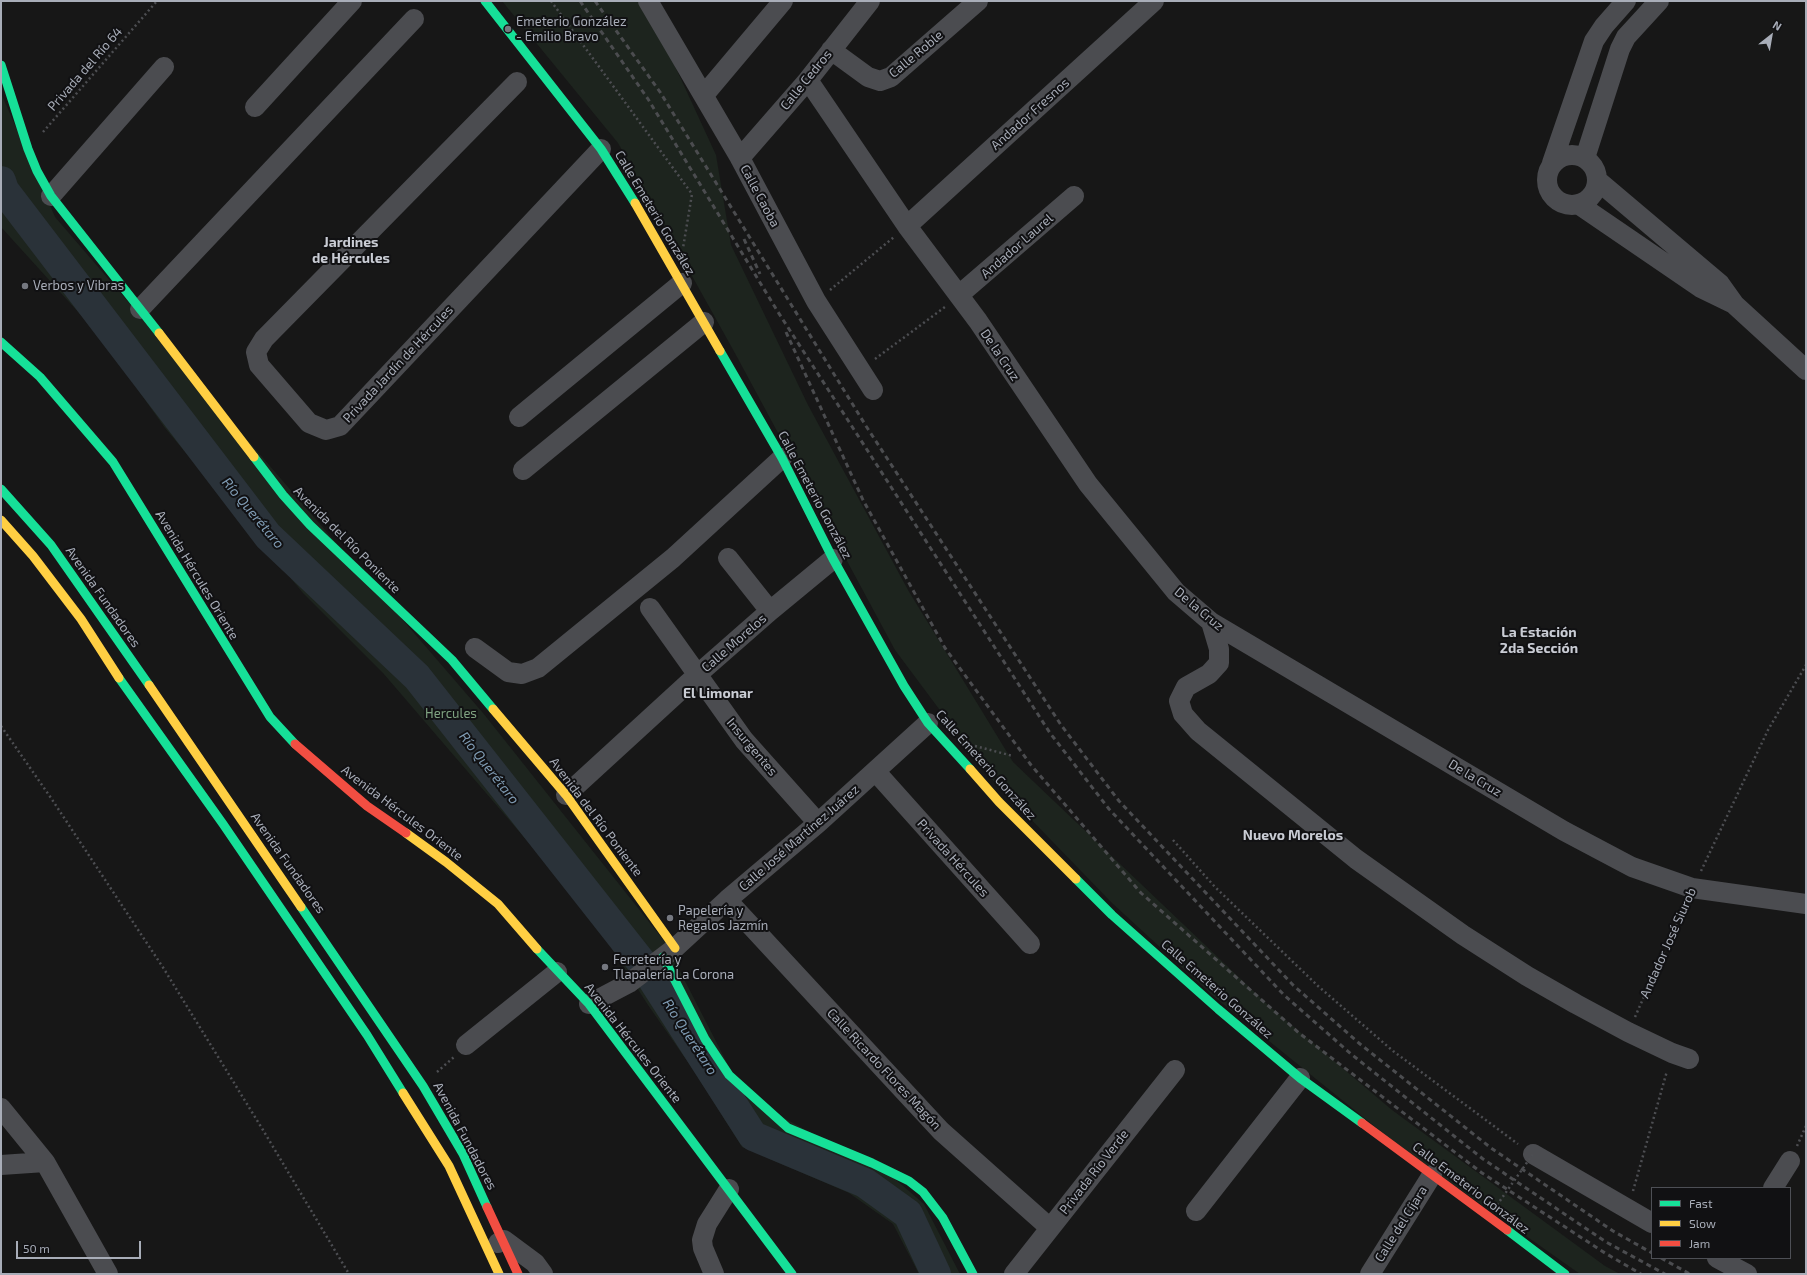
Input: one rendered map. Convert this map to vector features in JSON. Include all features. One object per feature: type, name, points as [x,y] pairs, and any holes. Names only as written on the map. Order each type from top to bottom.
[{"type":"street","points":[[255,107],[352,1]]},
{"type":"street","name":"Calle Emeterio González","points":[[485,1],[601,149],[682,283],[782,458],[833,559],[904,686],[928,723],[999,802],[1112,915],[1218,1009],[1300,1078],[1565,1274]]},
{"type":"street","name":"Calle Caoba","points":[[648,1],[740,158],[816,301],[873,390]]},
{"type":"street","points":[[704,95],[783,1]]},
{"type":"street","name":"Calle Cedros","points":[[740,158],[808,80],[870,1]]},
{"type":"street","name":"Calle Roble","points":[[831,50],[868,77],[880,82],[891,76],[978,1]]},
{"type":"street","name":"Andador Fresnos","points":[[907,226],[1154,1]]},
{"type":"street","points":[[1552,163],[1562,156],[1574,155],[1585,158],[1594,168],[1597,180],[1594,191],[1588,199],[1578,204],[1565,204],[1554,198],[1548,187],[1547,174],[1594,41],[1604,26],[1626,1]]},
{"type":"street","points":[[1585,158],[1620,49],[1626,37],[1659,1]]},
{"type":"street","points":[[140,309],[414,19]]},
{"type":"street","name":"Avenida del Río Poniente","points":[[1,65],[28,149],[37,171],[51,196],[283,495],[310,525],[452,660],[566,795],[664,957],[705,1038],[729,1075],[788,1128],[872,1163],[909,1181],[923,1192],[943,1218],[973,1274]]},
{"type":"street","points":[[51,196],[164,66]]},
{"type":"street","name":"De la Cruz","points":[[808,80],[907,226],[959,295],[1088,484],[1176,592],[1211,622],[1564,830],[1632,867],[1692,888],[1806,904]]},
{"type":"street","name":"Privada Jardín de Hércules","points":[[518,82],[264,339],[256,352],[259,365],[309,423],[326,430],[340,426],[601,149]]},
{"type":"street","points":[[1597,180],[1720,284],[1735,305],[1806,370]]},
{"type":"street","name":"Andador Laurel","points":[[959,295],[1074,196]]},
{"type":"street","points":[[1578,204],[1701,288],[1735,305]]},
{"type":"street","points":[[519,417],[682,283]]},
{"type":"street","points":[[523,470],[704,322]]},
{"type":"street","name":"Avenida Hércules Oriente","points":[[1,342],[40,377],[113,462],[270,717],[304,753],[367,806],[446,862],[498,904],[557,972],[589,1004],[729,1188],[792,1274]]},
{"type":"street","points":[[475,648],[508,672],[522,674],[538,668],[673,558],[782,458]]},
{"type":"street","name":"Avenida Fundadores","points":[[1,490],[51,545],[96,607],[423,1086],[463,1154],[495,1244],[498,1274]]},
{"type":"street","name":"Avenida Fundadores","points":[[1,520],[32,556],[81,619],[133,699],[223,824],[367,1035],[449,1166],[495,1244],[518,1274]]},
{"type":"street","points":[[728,558],[770,611]]},
{"type":"street","name":"Calle Morelos","points":[[566,795],[697,675],[770,611],[833,559]]},
{"type":"street","name":"Insurgentes","points":[[650,608],[744,740],[818,823]]},
{"type":"street","points":[[1211,622],[1219,648],[1219,664],[1208,674],[1186,687],[1179,702],[1183,714],[1198,731],[1356,860],[1451,926],[1527,976],[1628,1032],[1681,1056]]},
{"type":"street","name":"Calle José Martínez Juárez","points":[[589,1004],[629,983],[664,957],[727,900],[876,772],[928,723]]},
{"type":"street","name":"Privada Hércules","points":[[876,772],[1030,944]]},
{"type":"street","name":"Calle Ricardo Flores Magón","points":[[727,900],[941,1130],[1050,1228]]},
{"type":"street","points":[[466,1045],[557,972]]},
{"type":"street","name":"Privada Río Verde","points":[[1014,1274],[1175,1070]]},
{"type":"street","points":[[1196,1211],[1300,1078]]},
{"type":"street","points":[[1,1108],[45,1162],[108,1274]]},
{"type":"street","points":[[1527,1150],[1651,1222]]},
{"type":"street","points":[[1773,1187],[1790,1161]]},
{"type":"street","points":[[1,1164],[45,1162]]},
{"type":"street","name":"Calle del Cíjara","points":[[1370,1274],[1432,1175]]},
{"type":"street","points":[[714,1274],[703,1248],[702,1240],[707,1224],[729,1188]]},
{"type":"street","points":[[495,1244],[535,1263],[543,1274]]},
{"type":"street","points":[[1720,1259],[1743,1267]]},
{"type":"path","name":"Privada del Río 64","points":[[28,149],[157,1]]},
{"type":"path","points":[[551,1],[692,194],[682,256]]},
{"type":"path","points":[[816,301],[907,226]]},
{"type":"path","points":[[860,371],[959,295]]},
{"type":"path","name":"Andador José Siurob","points":[[1628,1032],[1692,888],[1768,730],[1806,665]]},
{"type":"path","points":[[1,726],[51,798],[164,969],[349,1274]]},
{"type":"path","points":[[968,745],[1013,756]]},
{"type":"path","points":[[1174,840],[1214,887],[1318,986],[1393,1051],[1527,1150],[1497,1205]]},
{"type":"path","points":[[423,1086],[466,1045]]},
{"type":"path","points":[[1628,1210],[1681,1056]]},
{"type":"green space","points":[[502,1],[645,1],[716,155],[731,245],[808,405],[908,590],[1013,762],[1268,1005],[1392,1110],[1605,1266],[1620,1274],[1580,1274],[1404,1150],[1212,995],[1112,903],[989,776],[895,650],[736,355],[618,143]]},
{"type":"green space","name":"Hercules","points":[[1,93],[55,217],[483,713],[665,942],[744,1096],[895,1179],[924,1204],[960,1274],[919,1274],[893,1224],[849,1193],[742,1147],[692,1068],[648,1005],[589,913],[383,673],[303,593],[165,428],[99,335],[1,227]]},
{"type":"waterway","name":"Río Querétaro","points":[[1,181],[4,190],[268,536],[417,677],[642,963],[753,1136],[865,1183],[908,1214],[936,1274]]},
{"type":"railway","points":[[580,1],[648,99],[778,312],[1050,733],[1109,809],[1284,995],[1351,1054],[1483,1159],[1606,1242],[1665,1274]]},
{"type":"railway","points":[[595,1],[660,92],[866,426],[1061,725],[1119,801],[1293,985],[1360,1044],[1491,1148],[1613,1231],[1651,1252]]},
{"type":"railway","points":[[744,239],[760,274]]},
{"type":"railway","points":[[786,332],[863,500],[945,648],[1031,765],[1141,893],[1299,1033],[1482,1173],[1605,1253],[1641,1274]]},
{"type":"railway","points":[[1663,1259],[1690,1274]]},
{"type":"traffic: fast","points":[[485,1],[601,149],[635,203]]},
{"type":"traffic: fast","points":[[1,65],[28,149],[37,171],[51,196],[159,333]]},
{"type":"traffic: fast","points":[[1,342],[40,377],[113,462],[270,717],[295,744]]},
{"type":"traffic: fast","points":[[720,351],[782,458],[833,559],[904,686],[928,723],[970,769]]},
{"type":"traffic: fast","points":[[254,457],[283,495],[310,525],[452,660],[493,709]]},
{"type":"traffic: fast","points":[[1,489],[51,545],[149,685]]},
{"type":"traffic: fast","points":[[119,678],[223,824],[367,1035],[403,1093]]},
{"type":"traffic: fast","points":[[1076,879],[1112,915],[1218,1009],[1300,1078],[1362,1123]]},
{"type":"traffic: fast","points":[[301,907],[423,1086],[463,1154],[487,1207]]},
{"type":"traffic: fast","points":[[537,949],[589,1004],[792,1274]]},
{"type":"traffic: fast","points":[[663,957],[705,1039],[729,1075],[788,1128],[872,1163],[909,1181],[923,1192],[943,1218],[973,1274]]},
{"type":"traffic: fast","points":[[1507,1230],[1565,1274]]},
{"type":"traffic: slow","points":[[635,203],[720,351]]},
{"type":"traffic: slow","points":[[159,333],[254,457]]},
{"type":"traffic: slow","points":[[1,520],[33,556],[81,619],[119,678]]},
{"type":"traffic: slow","points":[[149,685],[301,907]]},
{"type":"traffic: slow","points":[[493,709],[566,795],[675,948]]},
{"type":"traffic: slow","points":[[970,769],[999,802],[1076,879]]},
{"type":"traffic: slow","points":[[406,833],[446,862],[498,904],[537,949]]},
{"type":"traffic: slow","points":[[403,1093],[449,1166],[499,1274]]},
{"type":"traffic: jam","points":[[295,744],[367,806],[406,833]]},
{"type":"traffic: jam","points":[[1362,1123],[1507,1230]]},
{"type":"traffic: jam","points":[[487,1207],[518,1274]]},
{"type":"place","name":"Emeterio González - Emilio Bravo","points":[[508,29]]},
{"type":"place","name":"Verbos y Vibras","points":[[25,286]]},
{"type":"place","name":"Papelería y Regalos Jazmín","points":[[670,918]]},
{"type":"place","name":"Ferretería y Tlapalería La Corona","points":[[605,967]]},
{"type":"district","name":"Jardines de Hércules","points":[[351,250]]},
{"type":"district","name":"La Estación 2da Sección","points":[[1539,640]]},
{"type":"district","name":"El Limonar","points":[[718,693]]},
{"type":"district","name":"Nuevo Morelos","points":[[1293,835]]}]
